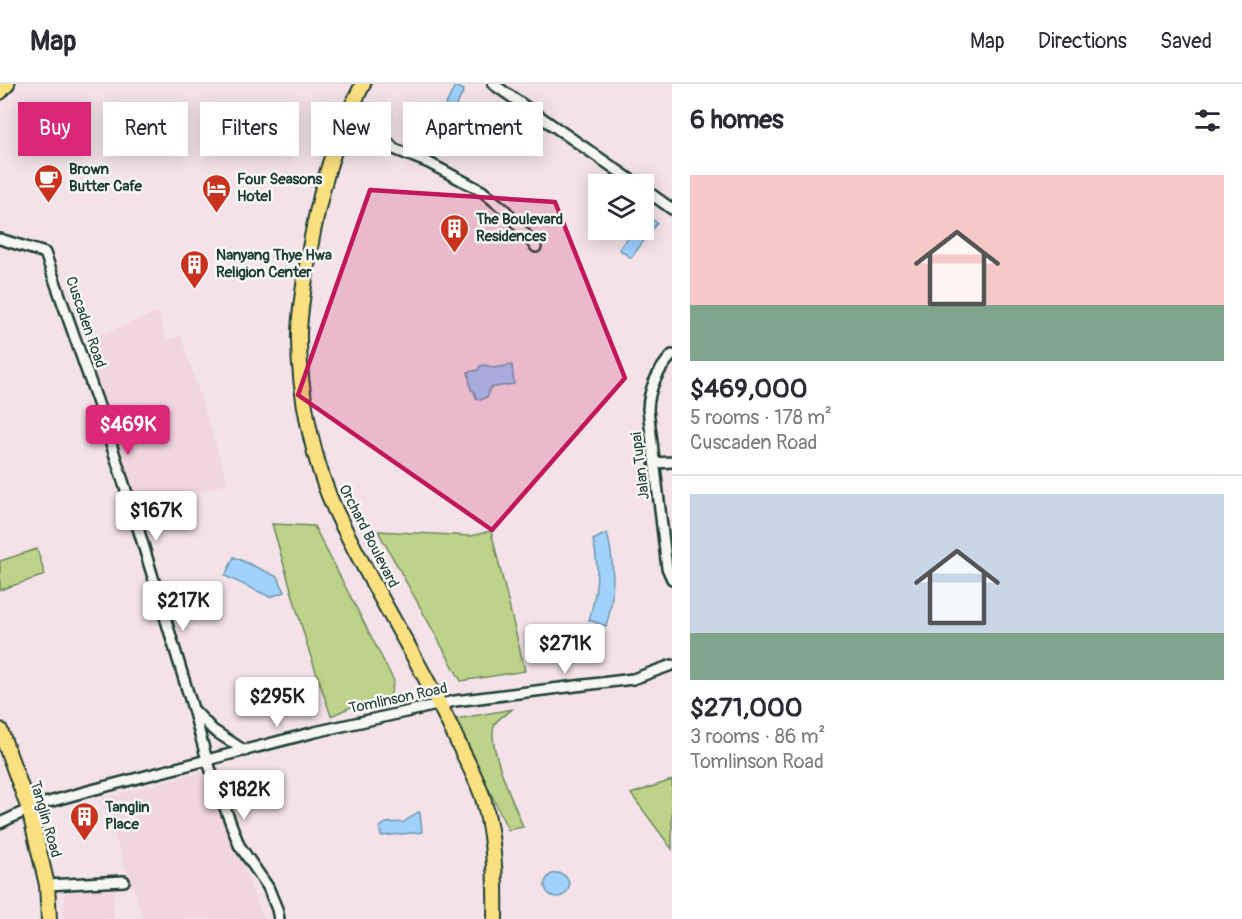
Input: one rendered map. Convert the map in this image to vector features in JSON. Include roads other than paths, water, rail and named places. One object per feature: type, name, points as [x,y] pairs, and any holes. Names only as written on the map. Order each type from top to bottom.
[{"type":"main road","points":[[0,92],[7,84]]},
{"type":"main road","name":"Orchard Boulevard","points":[[354,102],[363,84]]},
{"type":"main road","name":"Orchard Boulevard","points":[[331,156],[319,199],[304,285],[299,332],[306,415],[326,491],[363,566],[440,704],[483,798],[489,832],[495,919]]},
{"type":"main road","name":"Tanglin Road","points":[[1,736],[29,809],[47,885],[49,919]]},
{"type":"street","points":[[493,84],[622,174]]},
{"type":"street","points":[[391,146],[482,191],[505,210],[536,247]]},
{"type":"street","points":[[654,196],[672,209]]},
{"type":"street","name":"Cuscaden Road","points":[[0,239],[45,254],[100,409],[207,760],[239,846],[268,887],[279,919]]},
{"type":"street","name":"Jalan Tupai","points":[[672,355],[649,393],[648,409],[667,568],[672,579]]},
{"type":"street","points":[[655,463],[672,462]]},
{"type":"street","name":"Tomlinson Road","points":[[0,823],[29,809],[88,790],[315,732],[440,704],[633,679],[672,665]]},
{"type":"street","points":[[193,709],[213,730],[245,751]]},
{"type":"street","points":[[47,885],[124,881]]},
{"type":"water","points":[[455,86],[464,90],[458,102],[447,102]]},
{"type":"water","points":[[626,240],[644,240],[631,258],[619,249]]},
{"type":"water","points":[[512,365],[514,384],[490,388],[488,396],[481,400],[477,399],[471,390],[468,372],[478,370],[480,366],[493,368]]},
{"type":"water","points":[[607,533],[613,580],[606,626],[589,620],[597,580],[593,540]]},
{"type":"water","points":[[234,557],[278,577],[285,592],[270,597],[225,576]]},
{"type":"water","points":[[418,812],[422,832],[381,836],[380,827],[386,823],[404,822]]},
{"type":"water","points":[[552,873],[562,873],[569,880],[569,890],[562,897],[552,897],[545,890],[545,880]]},
{"type":"place","name":"Brown Butter Cafe","points":[[48,204]]},
{"type":"place","name":"Four Seasons Hotel","points":[[216,214]]},
{"type":"place","name":"The Boulevard Residences","points":[[455,254]]},
{"type":"place","name":"Nanyang Thye Hwa Religion Center","points":[[195,290]]},
{"type":"place","name":"Tanglin Place","points":[[84,842]]}]
